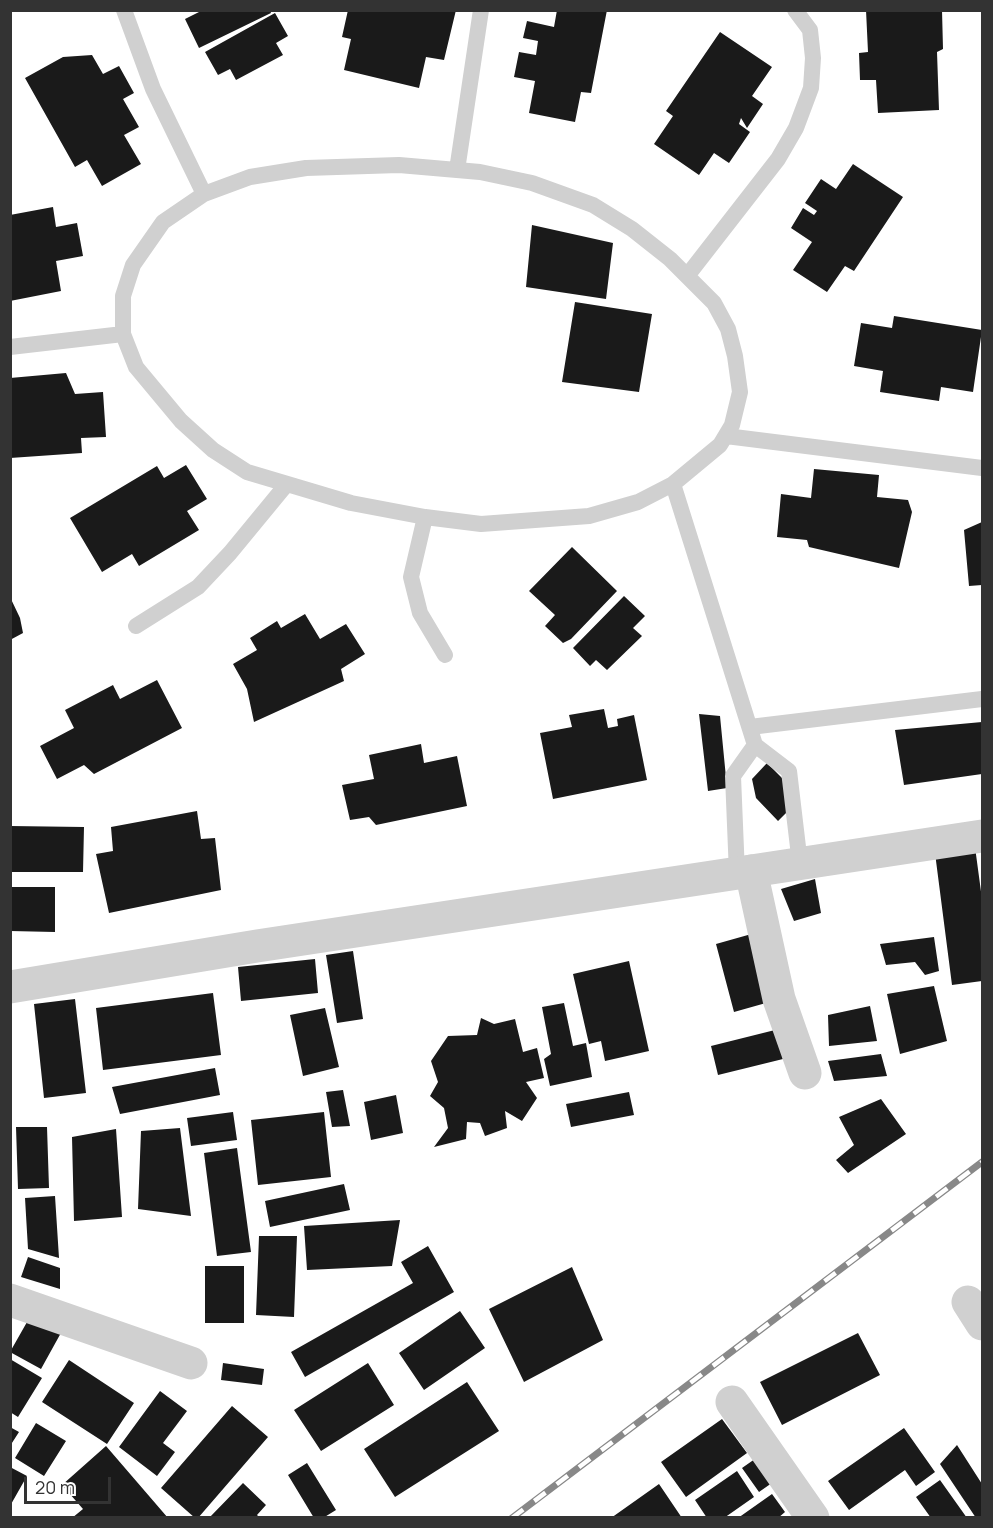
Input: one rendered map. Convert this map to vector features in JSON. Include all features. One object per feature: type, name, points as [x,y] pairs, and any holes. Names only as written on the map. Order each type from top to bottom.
[{"type":"street","points":[[10,987],[257,946],[982,836]]},
{"type":"street","points":[[744,873],[779,999],[805,1073]]},
{"type":"street","points":[[10,1300],[191,1363]]},
{"type":"street","points":[[732,1402],[813,1518]]},
{"type":"lane","points":[[123,10],[153,89],[204,194]]},
{"type":"lane","points":[[457,170],[481,10]]},
{"type":"lane","points":[[687,276],[778,159],[796,128],[811,88],[813,58],[810,30],[795,10]]},
{"type":"lane","points":[[399,165],[457,170],[480,172],[532,183],[593,205],[632,229],[670,259],[714,303],[731,338],[740,392],[732,425],[720,445],[673,484],[638,502],[590,516],[481,524],[425,517],[351,503],[247,472],[213,450],[189,428],[162,400],[136,367],[123,334],[123,296],[133,265],[163,222],[204,194],[250,177],[306,168],[399,165]]},
{"type":"lane","points":[[10,347],[123,334]]},
{"type":"lane","points":[[726,436],[982,468]]},
{"type":"lane","points":[[673,484],[755,745],[789,771],[800,864]]},
{"type":"lane","points":[[136,626],[198,587],[230,553],[286,485]]},
{"type":"lane","points":[[425,517],[411,577],[420,613],[445,655]]},
{"type":"lane","points":[[750,727],[982,699]]},
{"type":"lane","points":[[744,873],[733,776],[755,745]]},
{"type":"building","points":[[203,10],[270,10],[271,13],[199,48],[185,19]]},
{"type":"building","points":[[348,10],[456,10],[444,60],[426,57],[419,88],[344,70],[351,39],[342,37]]},
{"type":"building","points":[[557,10],[607,10],[591,93],[581,92],[575,122],[529,113],[535,81],[514,77],[519,52],[536,55],[538,41],[523,38],[527,21],[554,27]]},
{"type":"building","points":[[866,10],[942,10],[943,49],[937,52],[939,110],[878,113],[876,80],[860,80],[859,53],[868,52]]},
{"type":"building","points":[[275,13],[288,36],[276,43],[283,55],[236,80],[230,69],[218,75],[205,52]]},
{"type":"building","points":[[720,32],[772,67],[752,96],[763,104],[747,128],[741,118],[739,124],[750,132],[729,163],[714,153],[699,175],[654,144],[673,116],[666,111]]},
{"type":"building","points":[[92,55],[103,74],[119,66],[134,93],[123,99],[139,127],[124,135],[141,164],[102,186],[87,160],[75,167],[25,78],[63,57]]},
{"type":"building","points":[[853,164],[903,197],[854,271],[845,266],[827,292],[793,270],[812,242],[791,228],[803,208],[814,215],[817,211],[805,203],[821,179],[836,189]]},
{"type":"building","points":[[53,207],[56,227],[77,223],[83,256],[56,261],[61,291],[10,301],[10,215]]},
{"type":"building","points":[[532,225],[613,243],[606,299],[526,287]]},
{"type":"building","points":[[575,302],[652,314],[639,392],[562,382]]},
{"type":"building","points":[[894,316],[982,330],[973,392],[941,387],[939,401],[880,392],[883,371],[854,366],[861,323],[892,328]]},
{"type":"building","points":[[66,373],[75,394],[103,392],[106,437],[81,438],[82,453],[10,458],[10,378]]},
{"type":"building","points":[[186,465],[207,499],[187,511],[199,530],[139,566],[132,554],[102,572],[70,518],[157,466],[164,478]]},
{"type":"building","points":[[814,469],[879,475],[877,497],[908,500],[912,512],[899,568],[809,547],[807,540],[777,537],[781,494],[811,498]]},
{"type":"building","points":[[982,522],[982,585],[969,586],[964,530]]},
{"type":"building","points":[[572,547],[617,591],[571,639],[563,643],[545,626],[555,615],[529,591]]},
{"type":"building","points":[[624,596],[645,616],[633,628],[642,636],[607,670],[596,660],[590,666],[573,648]]},
{"type":"building","points":[[10,597],[20,618],[23,633],[10,640]]},
{"type":"building","points":[[305,614],[320,639],[346,624],[365,654],[341,669],[344,681],[254,722],[247,689],[233,664],[257,650],[250,638],[277,621],[281,628]]},
{"type":"building","points":[[157,680],[182,728],[94,774],[84,765],[57,779],[40,746],[74,728],[65,710],[113,685],[120,699]]},
{"type":"building","points":[[604,709],[608,728],[618,726],[617,719],[634,715],[647,780],[553,799],[540,733],[572,727],[569,715]]},
{"type":"building","points":[[699,714],[720,716],[727,788],[708,791]]},
{"type":"building","points":[[982,722],[982,774],[904,785],[895,730]]},
{"type":"building","points":[[421,744],[424,763],[457,756],[467,806],[376,825],[369,817],[350,820],[342,785],[374,779],[369,755]]},
{"type":"building","points":[[767,763],[783,779],[787,812],[778,821],[756,798],[752,779]]},
{"type":"building","points":[[197,811],[201,839],[215,838],[221,890],[109,913],[96,854],[113,851],[111,827]]},
{"type":"building","points":[[10,826],[84,827],[83,872],[10,872]]},
{"type":"building","points":[[975,847],[982,899],[982,981],[952,985],[935,853]]},
{"type":"building","points":[[815,879],[821,913],[794,921],[781,889]]},
{"type":"building","points":[[10,887],[55,887],[55,932],[10,931]]},
{"type":"building","points":[[755,933],[773,1001],[734,1012],[716,944]]},
{"type":"building","points":[[934,937],[939,971],[925,975],[915,962],[886,965],[880,944]]},
{"type":"building","points":[[353,951],[363,1019],[337,1023],[326,955]]},
{"type":"building","points":[[315,959],[318,993],[241,1001],[238,967]]},
{"type":"building","points":[[629,961],[649,1051],[605,1061],[601,1041],[589,1044],[573,974]]},
{"type":"building","points":[[934,986],[947,1041],[900,1054],[887,994]]},
{"type":"building","points":[[213,993],[221,1055],[103,1070],[96,1008]]},
{"type":"building","points":[[75,999],[86,1093],[44,1098],[34,1004]]},
{"type":"building","points":[[564,1003],[573,1046],[586,1043],[592,1077],[550,1086],[544,1059],[551,1054],[542,1007]]},
{"type":"building","points":[[870,1006],[877,1041],[829,1046],[828,1015]]},
{"type":"building","points":[[325,1008],[339,1067],[303,1076],[290,1015]]},
{"type":"building","points":[[481,1018],[494,1024],[515,1019],[523,1052],[537,1048],[544,1078],[526,1082],[537,1098],[522,1121],[505,1111],[507,1128],[485,1136],[480,1123],[467,1122],[466,1139],[434,1147],[448,1128],[444,1108],[430,1096],[438,1082],[431,1061],[448,1036],[477,1035]]},
{"type":"building","points":[[775,1030],[783,1059],[718,1075],[711,1046]]},
{"type":"building","points":[[881,1054],[887,1076],[834,1081],[828,1061]]},
{"type":"building","points":[[215,1068],[220,1095],[120,1114],[112,1087]]},
{"type":"building","points":[[343,1090],[350,1126],[332,1127],[326,1092]]},
{"type":"building","points":[[629,1092],[634,1115],[571,1127],[566,1104]]},
{"type":"building","points":[[396,1095],[403,1133],[371,1140],[364,1102]]},
{"type":"building","points":[[881,1099],[906,1134],[848,1173],[836,1160],[854,1145],[839,1117]]},
{"type":"building","points":[[233,1112],[237,1140],[191,1146],[187,1118]]},
{"type":"building","points":[[324,1112],[331,1177],[258,1185],[251,1120]]},
{"type":"building","points":[[16,1127],[47,1127],[49,1188],[18,1189]]},
{"type":"building","points":[[180,1128],[191,1216],[138,1209],[141,1131]]},
{"type":"building","points":[[116,1129],[122,1217],[74,1221],[72,1137]]},
{"type":"building","points":[[237,1148],[251,1252],[217,1256],[204,1153]]},
{"type":"building","points":[[344,1184],[350,1210],[270,1227],[265,1201]]},
{"type":"building","points":[[55,1196],[59,1258],[28,1249],[25,1198]]},
{"type":"building","points":[[400,1220],[392,1266],[307,1270],[304,1226]]},
{"type":"building","points":[[259,1236],[297,1236],[294,1317],[256,1315]]},
{"type":"building","points":[[428,1246],[454,1292],[305,1377],[291,1352],[413,1283],[401,1262]]},
{"type":"building","points":[[28,1257],[60,1268],[60,1289],[21,1277]]},
{"type":"building","points":[[205,1266],[244,1266],[244,1323],[205,1323]]},
{"type":"building","points":[[572,1267],[603,1340],[524,1382],[489,1309]]},
{"type":"building","points":[[460,1311],[485,1348],[424,1390],[399,1353]]},
{"type":"building","points":[[31,1315],[62,1331],[41,1369],[10,1352]]},
{"type":"building","points":[[858,1333],[880,1375],[782,1425],[760,1382]]},
{"type":"building","points":[[10,1359],[42,1378],[18,1417],[10,1412]]},
{"type":"building","points":[[69,1360],[134,1403],[107,1444],[42,1402]]},
{"type":"building","points":[[223,1363],[264,1369],[262,1385],[221,1380]]},
{"type":"building","points":[[368,1363],[394,1405],[321,1451],[294,1410]]},
{"type":"building","points":[[467,1382],[499,1431],[395,1497],[364,1449]]},
{"type":"building","points":[[160,1391],[187,1411],[163,1443],[175,1452],[157,1476],[119,1447]]},
{"type":"building","points":[[232,1406],[268,1437],[198,1518],[195,1518],[161,1488]]},
{"type":"building","points":[[722,1419],[747,1453],[686,1497],[661,1462]]},
{"type":"building","points":[[36,1423],[66,1441],[44,1476],[15,1458]]},
{"type":"building","points":[[10,1427],[19,1432],[10,1446]]},
{"type":"building","points":[[904,1428],[935,1472],[916,1486],[905,1470],[849,1510],[828,1481]]},
{"type":"building","points":[[957,1445],[982,1484],[982,1518],[976,1518],[940,1464]]},
{"type":"building","points":[[106,1446],[168,1518],[72,1518],[83,1509],[62,1485]]},
{"type":"building","points":[[762,1454],[779,1478],[759,1492],[742,1468]]},
{"type":"building","points":[[307,1463],[336,1510],[323,1518],[314,1518],[288,1475]]},
{"type":"building","points":[[10,1467],[27,1476],[10,1506]]},
{"type":"building","points":[[737,1471],[754,1497],[724,1518],[707,1518],[695,1500]]},
{"type":"building","points":[[940,1480],[967,1518],[931,1518],[916,1497]]},
{"type":"building","points":[[243,1483],[266,1505],[257,1515],[260,1518],[209,1518]]},
{"type":"building","points":[[659,1484],[682,1518],[611,1518]]},
{"type":"building","points":[[772,1494],[785,1512],[778,1518],[738,1518]]},
{"type":"railway","points":[[512,1518],[982,1162]]}]
